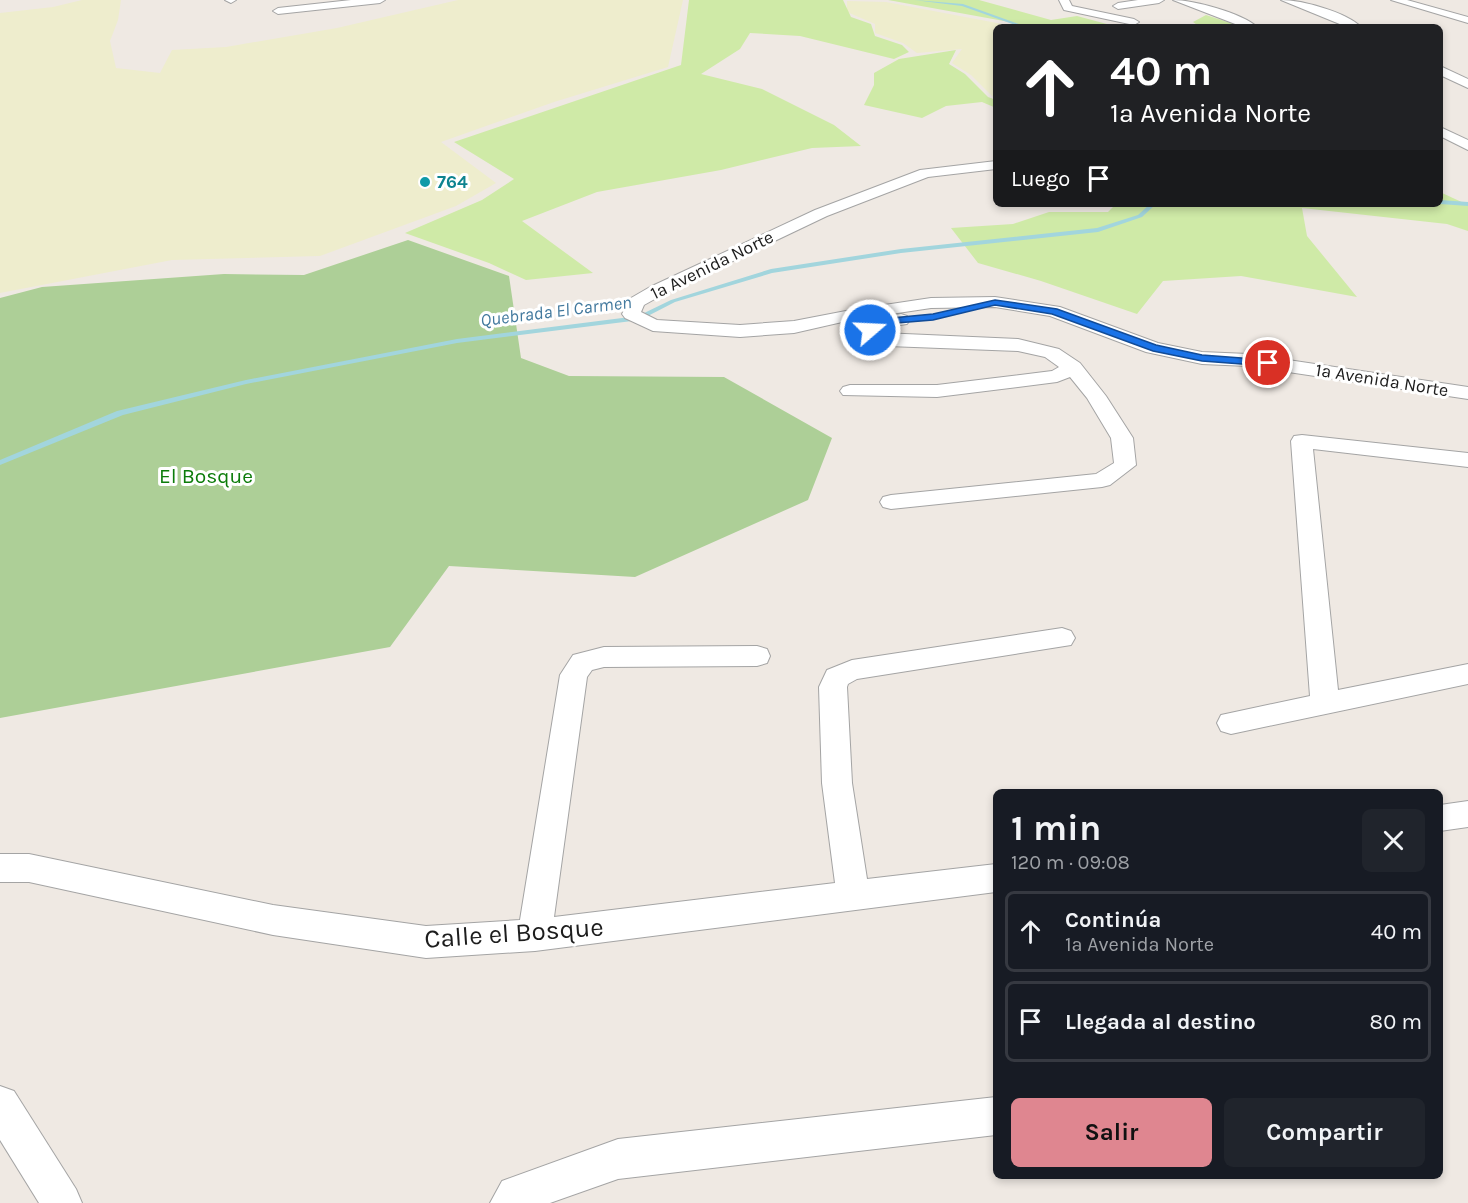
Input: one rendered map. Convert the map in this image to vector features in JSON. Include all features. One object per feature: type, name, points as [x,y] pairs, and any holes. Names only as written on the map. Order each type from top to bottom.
[{"type":"street","points":[[278,11],[380,0]]},
{"type":"street","points":[[1064,0],[1068,8],[1134,22]]},
{"type":"street","points":[[1118,6],[1159,0],[1198,15]]},
{"type":"street","points":[[1286,0],[1316,9],[1346,24]]},
{"type":"street","points":[[1396,0],[1468,20]]},
{"type":"street","points":[[1178,7],[1219,13],[1244,24]]},
{"type":"street","points":[[1443,72],[1468,86]]},
{"type":"street","points":[[1449,89],[1468,86]]},
{"type":"street","points":[[1443,133],[1468,146]]},
{"type":"street","name":"1a Avenida Norte","points":[[993,165],[925,173],[821,213],[656,291],[637,302],[631,314],[653,325],[740,331],[794,327],[850,315],[931,303],[995,302],[1053,311],[1153,348],[1202,358],[1248,360],[1468,393]]},
{"type":"street","points":[[891,502],[1102,480],[1125,465],[1122,438],[1096,396],[1073,368],[1052,353],[1034,348],[888,340],[875,337],[870,330],[881,322],[933,317],[995,302]]},
{"type":"street","points":[[850,391],[937,391],[1057,376],[1073,368]]},
{"type":"street","points":[[1325,704],[1302,441],[1468,460]]},
{"type":"street","points":[[854,897],[837,783],[833,687],[837,677],[852,670],[1062,638]]},
{"type":"street","points":[[535,935],[574,675],[583,662],[604,657],[757,656]]},
{"type":"street","points":[[1231,723],[1468,674]]},
{"type":"street","points":[[1443,818],[1468,814]]},
{"type":"street","name":"Calle el Bosque","points":[[0,868],[29,868],[273,920],[426,942],[535,935],[993,878]]},
{"type":"street","points":[[0,1105],[62,1203]]},
{"type":"street","points":[[510,1203],[516,1195],[618,1159],[993,1116]]},
{"type":"green space","points":[[82,0],[121,0],[118,20],[110,41],[116,68],[160,73],[172,50],[226,47],[337,28],[458,0],[683,0],[668,67],[554,102],[441,142],[496,183],[456,206],[320,256],[172,260],[0,293],[0,13],[53,7]]},
{"type":"green space","points":[[689,0],[843,0],[851,17],[871,24],[875,36],[902,45],[909,52],[894,59],[800,36],[750,33],[740,49],[701,74],[762,89],[834,125],[861,146],[812,148],[721,170],[597,192],[522,221],[593,273],[526,280],[489,263],[405,233],[482,200],[514,179],[454,142],[681,65]]},
{"type":"green space","points":[[888,0],[979,0],[1051,20],[1077,16],[1107,24],[1015,23]]},
{"type":"green space","points":[[847,1],[886,2],[1002,24],[993,24],[993,97],[971,75],[952,63],[962,49],[917,53],[903,43],[875,33],[875,24],[847,12]]},
{"type":"green space","points":[[1206,15],[1234,24],[1196,24],[1193,22]]},
{"type":"green space","points":[[956,50],[949,64],[965,74],[988,97],[993,99],[993,107],[982,102],[946,106],[922,118],[864,105],[874,85],[874,73],[899,59]]},
{"type":"green space","points":[[1443,193],[1468,205],[1468,231],[1447,224],[1302,208],[1307,236],[1357,297],[1241,276],[1163,281],[1137,314],[1041,281],[978,263],[951,228],[1013,224],[1049,212],[1108,212],[1113,207],[1443,207]]},
{"type":"green space","name":"El Bosque","points":[[408,240],[509,276],[521,358],[569,376],[724,377],[832,438],[808,500],[635,577],[449,566],[390,647],[0,718],[0,298],[42,287],[224,274],[304,275]]},
{"type":"waterway","name":"Quebrada El Carmen","points":[[916,0],[963,5],[1017,24]]},
{"type":"waterway","points":[[1443,202],[1468,204]]},
{"type":"waterway","name":"Quebrada El Carmen","points":[[0,463],[120,413],[246,382],[457,341],[640,318],[673,301],[771,271],[901,251],[1098,230],[1140,216],[1150,207]]},
{"type":"place","name":"764","points":[[425,182]]},
{"type":"route","points":[[870,330],[881,322],[933,317],[995,302],[1053,311],[1153,348],[1202,358],[1268,363]]}]
